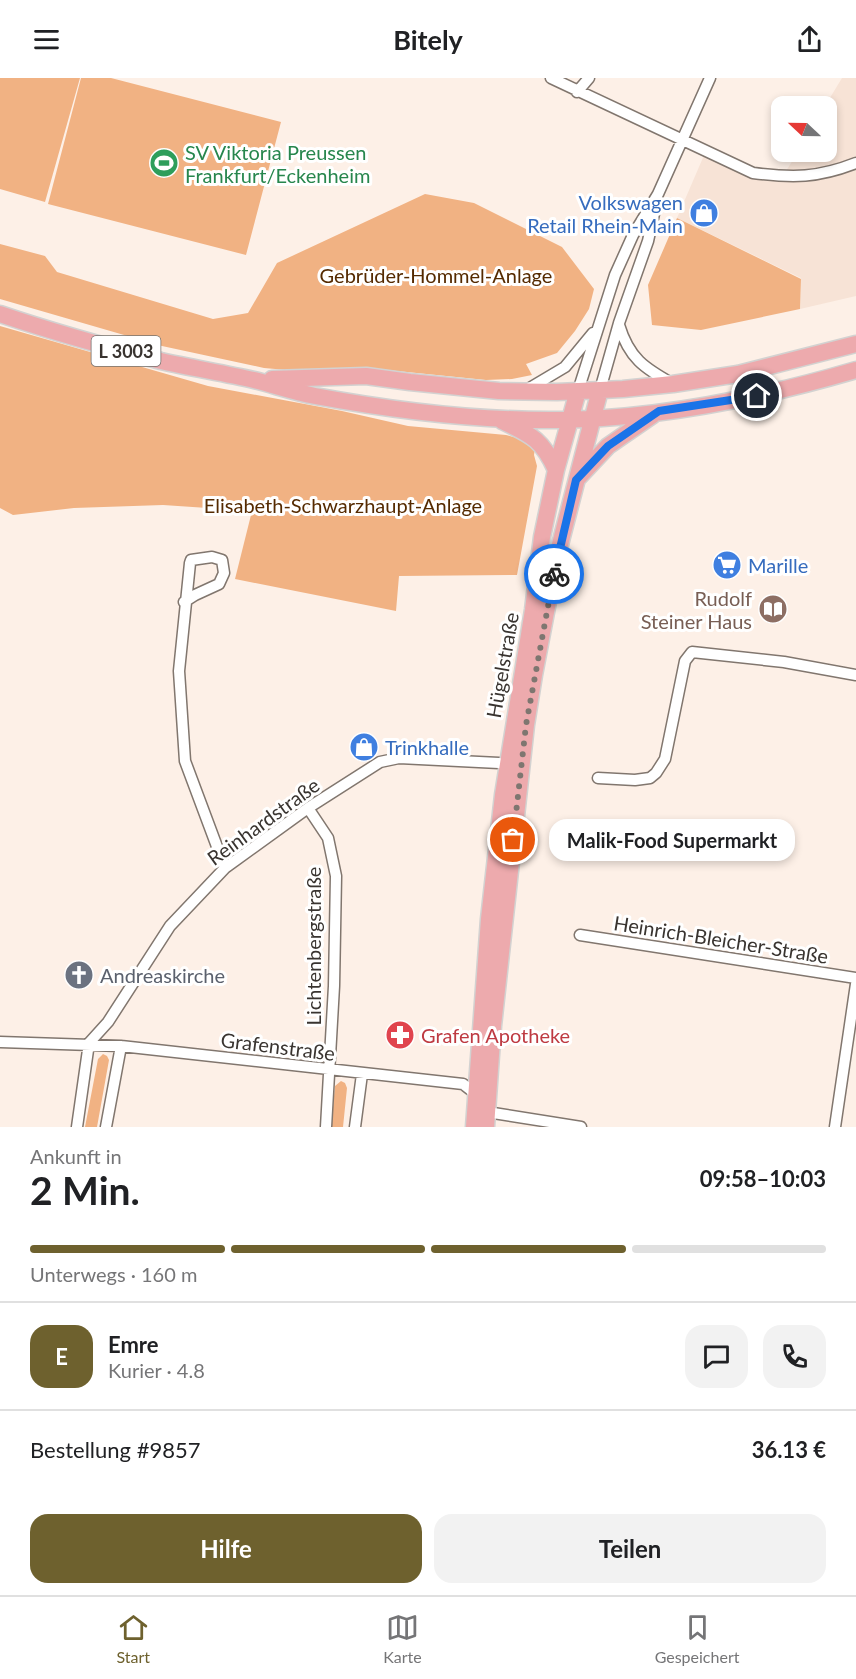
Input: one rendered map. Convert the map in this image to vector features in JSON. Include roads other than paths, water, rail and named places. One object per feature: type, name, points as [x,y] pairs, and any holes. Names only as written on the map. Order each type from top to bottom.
[{"type":"main road","name":"L 3003","points":[[0,314],[162,361],[323,397],[422,411],[495,418],[570,420],[659,411],[774,392],[856,370]]},
{"type":"main road","name":"L 3003","points":[[253,380],[366,376],[480,390],[600,390],[673,384],[769,368],[856,344]]},
{"type":"main road","name":"Hügelstraße","points":[[486,1119],[476,1084],[493,1026],[526,725],[556,560],[600,390]]},
{"type":"main road","name":"Hügelstraße","points":[[474,1127],[489,919],[507,765],[533,610],[542,537],[556,470],[578,391]]},
{"type":"main road","points":[[576,480],[608,446],[659,411]]},
{"type":"main road","points":[[495,418],[537,440],[549,455],[556,470]]},
{"type":"main road","points":[[507,765],[513,777],[517,807]]},
{"type":"street","points":[[551,78],[753,173],[806,177],[856,163]]},
{"type":"street","points":[[578,92],[589,78]]},
{"type":"street","name":"Hügelstraße","points":[[578,391],[615,275],[633,236],[658,194],[710,78]]},
{"type":"street","name":"Hügelstraße","points":[[600,390],[619,323],[648,241],[658,194]]},
{"type":"street","points":[[619,323],[627,345],[639,363],[673,384]]},
{"type":"street","points":[[524,391],[565,367],[598,326]]},
{"type":"street","points":[[184,602],[219,584],[224,573],[222,560],[212,557],[191,560],[184,602],[179,671],[185,761],[225,868]]},
{"type":"street","points":[[598,778],[635,780],[650,778],[656,773],[665,759],[685,661],[692,652],[783,662],[856,675]]},
{"type":"street","name":"Reinhardstraße","points":[[89,1043],[108,1022],[170,926],[225,868],[308,808],[376,764],[394,758],[507,765]]},
{"type":"street","name":"Lichtenbergstraße","points":[[308,808],[328,838],[336,876],[336,932],[326,1127]]},
{"type":"street","name":"Heinrich-Bleicher-Straße","points":[[580,935],[856,978]]},
{"type":"street","points":[[835,1127],[856,984]]},
{"type":"street","name":"Grafenstraße","points":[[0,1041],[89,1043],[362,1074],[476,1084]]},
{"type":"street","points":[[77,1127],[89,1043]]},
{"type":"street","points":[[106,1127],[121,1046]]},
{"type":"street","points":[[355,1127],[362,1074]]},
{"type":"street","points":[[486,1119],[581,1127]]},
{"type":"place","name":"SV Viktoria Preussen Frankfurt/Eckenheim","points":[[164,163]]},
{"type":"place","name":"Volkswagen Retail Rhein-Main","points":[[704,213]]},
{"type":"place","name":"Marille","points":[[727,565]]},
{"type":"place","name":"Rudolf Steiner Haus","points":[[773,609]]},
{"type":"place","name":"Trinkhalle","points":[[364,747]]},
{"type":"place","name":"Malik-Food Supermarkt","points":[[513,840]]},
{"type":"place","name":"Andreaskirche","points":[[79,975]]},
{"type":"place","name":"Grafen Apotheke","points":[[400,1035]]},
{"type":"park label","name":"Gebrüder-Hommel-Anlage","points":[[436,275]]},
{"type":"park label","name":"Elisabeth-Schwarzhaupt-Anlage","points":[[343,505]]}]
